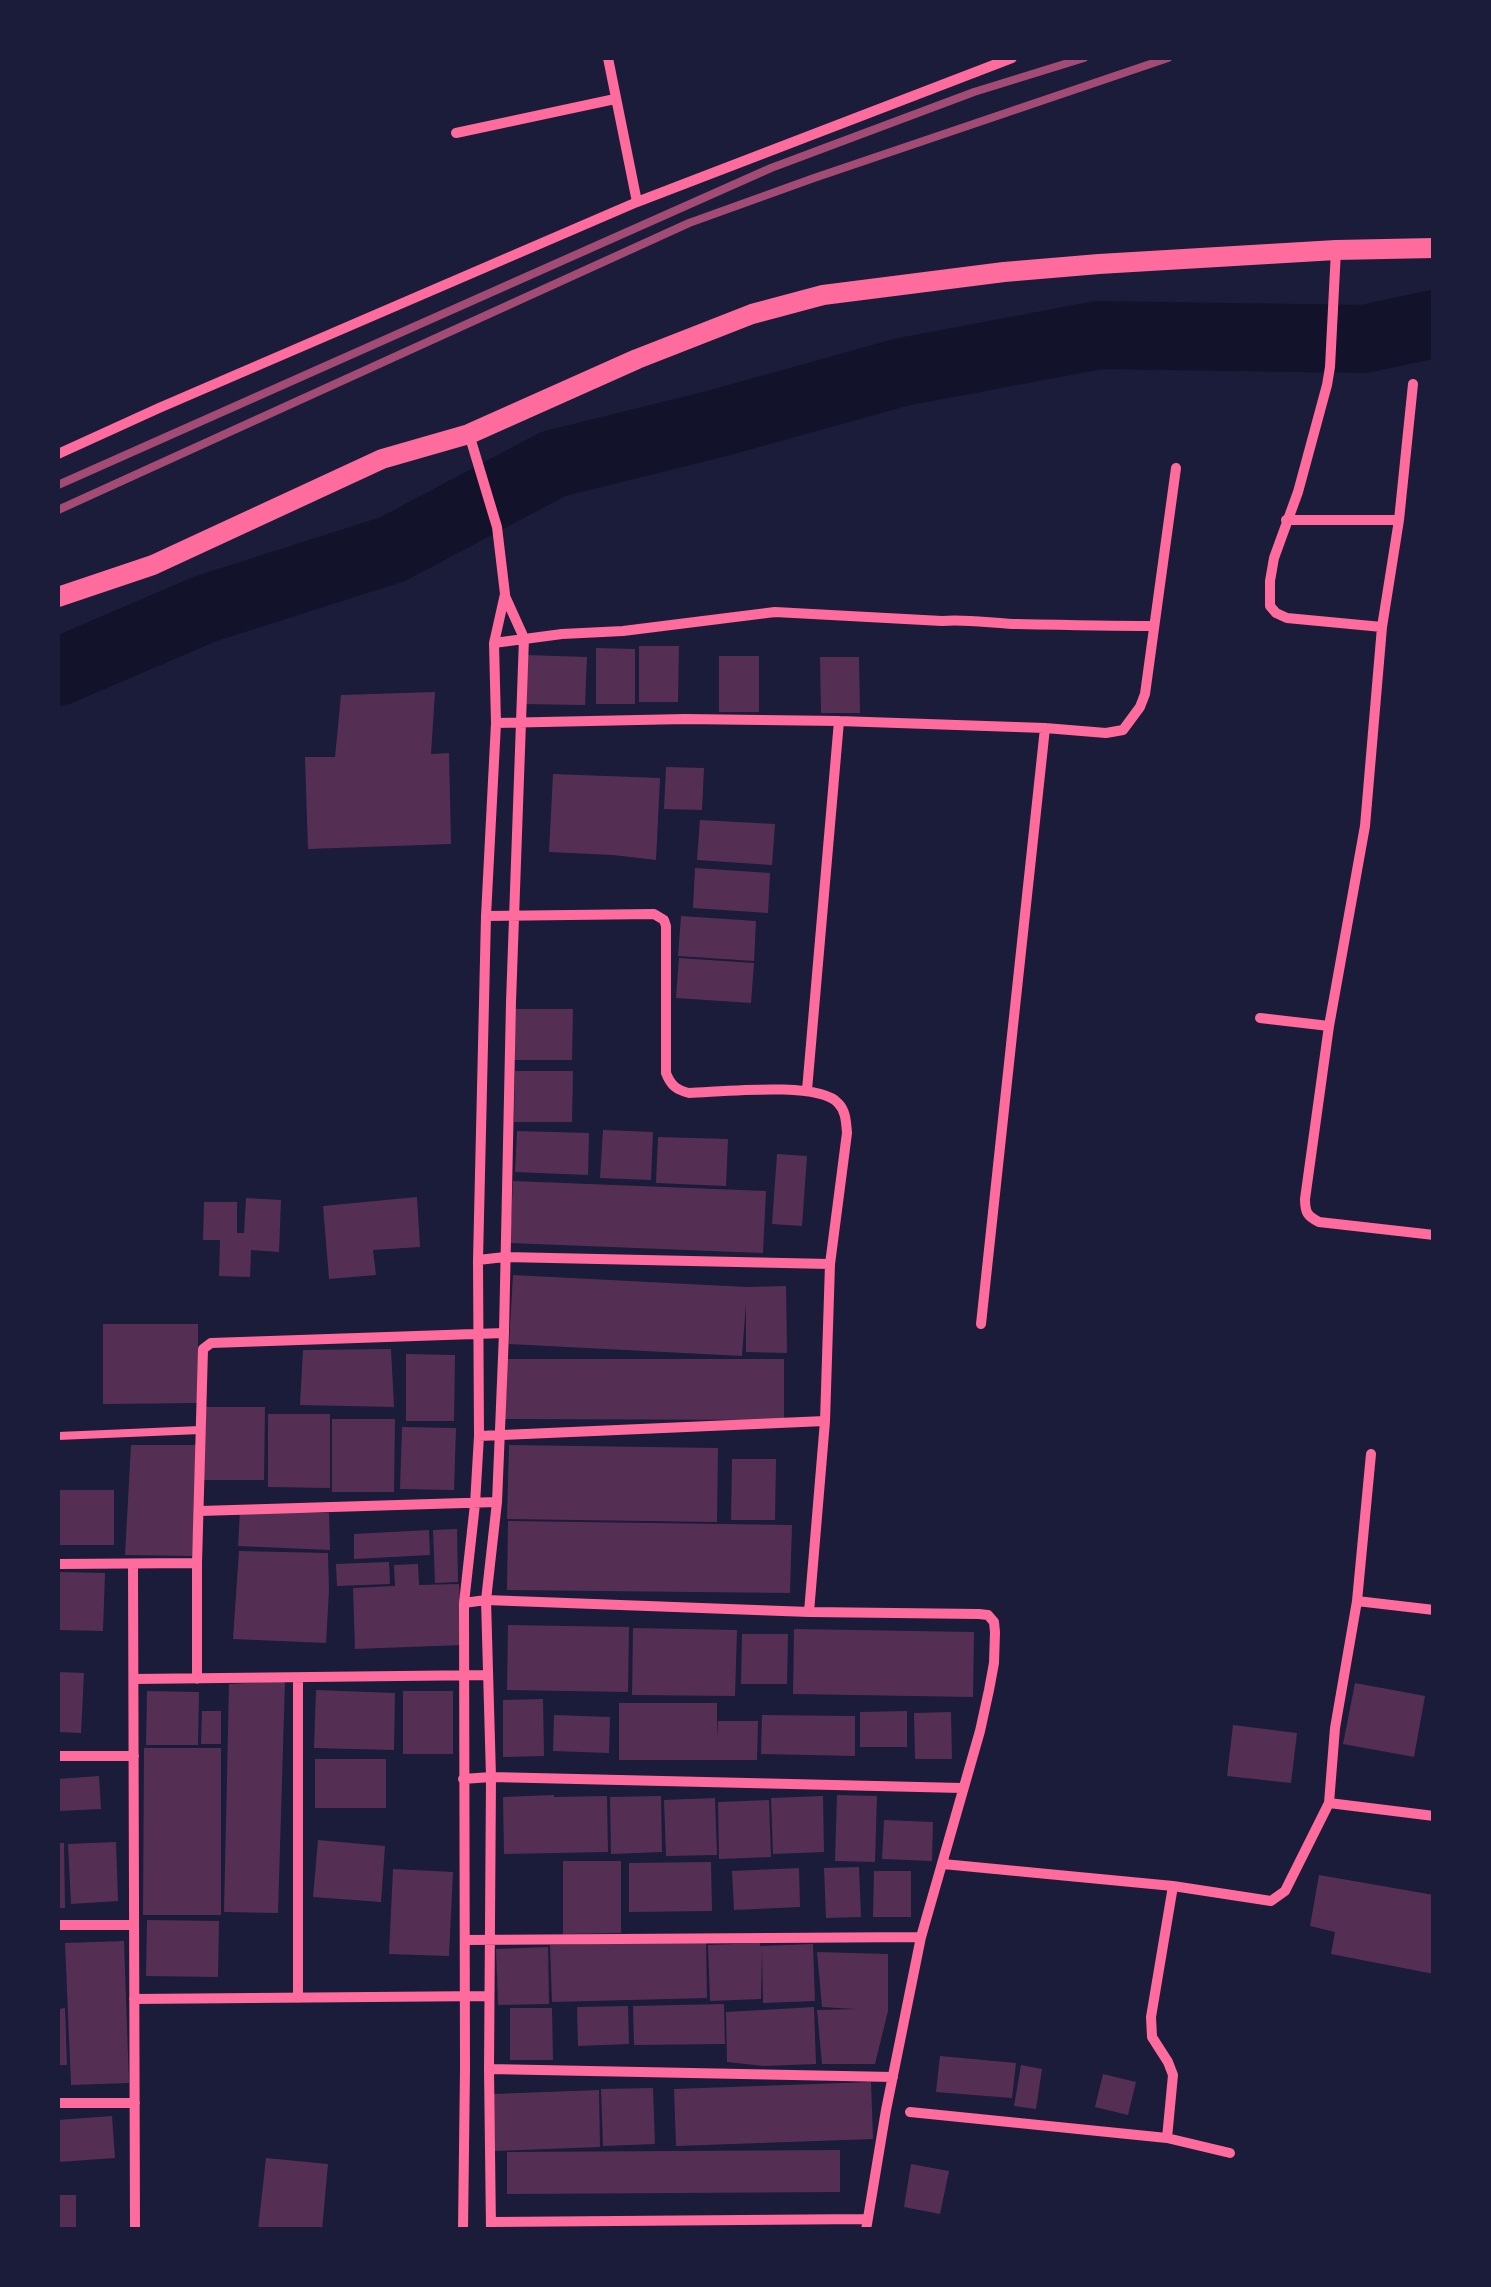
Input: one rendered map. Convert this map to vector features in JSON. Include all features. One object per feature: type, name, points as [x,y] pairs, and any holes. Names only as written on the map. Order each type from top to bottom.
[{"type":"main road","points":[[58,597],[153,566],[382,458],[472,444],[638,358],[752,314],[823,295],[1004,272],[1336,250],[1434,248]]},
{"type":"street","points":[[608,58],[637,202]]},
{"type":"street","points":[[58,454],[637,202],[1012,58]]},
{"type":"street","points":[[456,133],[616,98]]},
{"type":"street","points":[[1336,250],[1330,367],[1298,492],[1274,558],[1268,598],[1276,613],[1288,618],[1382,627]]},
{"type":"street","points":[[1414,384],[1382,627],[1365,826],[1329,1026],[1305,1212],[1320,1222],[1434,1235]]},
{"type":"street","points":[[464,1603],[486,1600],[988,1615],[994,1622],[994,1663],[980,1731],[921,1937],[866,2224],[492,2226],[491,1777],[486,1600],[497,1502],[504,1333],[524,638],[505,594],[496,527],[472,444]]},
{"type":"street","points":[[496,722],[684,719],[839,721],[1106,733],[1123,730],[1140,707],[1144,694],[1176,468]]},
{"type":"street","points":[[1286,520],[1398,520]]},
{"type":"street","points":[[463,2230],[464,1603],[478,1436],[486,916],[496,722],[494,643],[505,594]]},
{"type":"street","points":[[494,643],[776,612],[1080,628],[1154,626]]},
{"type":"street","points":[[808,1090],[839,721]]},
{"type":"street","points":[[981,1324],[1045,728]]},
{"type":"street","points":[[486,916],[660,917],[666,926],[666,1073],[670,1082],[690,1094],[808,1090],[834,1099],[841,1106],[847,1133],[830,1264],[825,1421],[809,1612]]},
{"type":"street","points":[[1260,1018],[1329,1026]]},
{"type":"street","points":[[478,1260],[830,1264]]},
{"type":"street","points":[[198,1678],[201,1354],[206,1346],[504,1333]]},
{"type":"street","points":[[478,1436],[825,1421]]},
{"type":"street","points":[[943,1864],[1173,1886],[1270,1901],[1278,1898],[1329,1803],[1335,1728],[1357,1601],[1371,1454]]},
{"type":"street","points":[[200,1511],[497,1502]]},
{"type":"street","points":[[58,1564],[197,1563]]},
{"type":"street","points":[[133,1564],[135,2230]]},
{"type":"street","points":[[1357,1601],[1434,1610]]},
{"type":"street","points":[[134,1679],[488,1676]]},
{"type":"street","points":[[298,1678],[298,1998]]},
{"type":"street","points":[[58,1756],[134,1756]]},
{"type":"street","points":[[463,1779],[962,1788]]},
{"type":"street","points":[[1329,1803],[1434,1816]]},
{"type":"street","points":[[1167,2138],[1173,2075],[1152,2037],[1151,2017],[1173,1886]]},
{"type":"street","points":[[58,1925],[134,1925]]},
{"type":"street","points":[[465,1940],[921,1937]]},
{"type":"street","points":[[134,1999],[489,1996]]},
{"type":"street","points":[[489,2069],[893,2078]]},
{"type":"street","points":[[58,2103],[135,2102]]},
{"type":"street","points":[[910,2112],[1167,2138],[1230,2153]]},
{"type":"lane","points":[[58,1436],[200,1430]]},
{"type":"building","points":[[639,646],[679,646],[678,702],[639,702]]},
{"type":"building","points":[[596,648],[635,649],[635,704],[596,704]]},
{"type":"building","points":[[526,655],[587,657],[585,705],[524,704]]},
{"type":"building","points":[[719,656],[759,656],[759,712],[719,712]]},
{"type":"building","points":[[820,657],[859,657],[860,713],[821,713]]},
{"type":"building","points":[[435,692],[431,754],[449,753],[451,844],[308,849],[305,757],[335,757],[341,695]]},
{"type":"building","points":[[666,767],[704,768],[702,810],[664,809]]},
{"type":"building","points":[[553,774],[660,778],[656,860],[549,852]]},
{"type":"building","points":[[700,820],[775,824],[772,865],[697,860]]},
{"type":"building","points":[[695,868],[770,873],[768,913],[693,908]]},
{"type":"building","points":[[681,916],[756,921],[754,961],[678,956]]},
{"type":"building","points":[[679,958],[754,963],[751,1003],[676,998]]},
{"type":"building","points":[[514,1009],[573,1009],[572,1060],[514,1060]]},
{"type":"building","points":[[515,1071],[573,1071],[572,1122],[514,1122]]},
{"type":"building","points":[[603,1130],[653,1132],[651,1180],[600,1178]]},
{"type":"building","points":[[517,1131],[589,1133],[588,1175],[515,1172]]},
{"type":"building","points":[[658,1137],[728,1139],[726,1186],[656,1183]]},
{"type":"building","points":[[777,1154],[807,1156],[802,1226],[772,1224]]},
{"type":"building","points":[[513,1181],[766,1191],[763,1253],[510,1243]]},
{"type":"building","points":[[417,1197],[420,1247],[373,1250],[376,1275],[329,1279],[323,1206]]},
{"type":"building","points":[[246,1198],[281,1200],[279,1252],[251,1250],[250,1277],[219,1276],[220,1240],[203,1240],[204,1202],[237,1202],[237,1233],[244,1233]]},
{"type":"building","points":[[513,1275],[786,1286],[787,1353],[746,1352],[746,1303],[742,1356],[509,1344]]},
{"type":"building","points":[[103,1324],[198,1324],[198,1403],[103,1404]]},
{"type":"building","points":[[391,1349],[394,1407],[300,1405],[303,1350]]},
{"type":"building","points":[[406,1354],[455,1355],[454,1421],[406,1421]]},
{"type":"building","points":[[506,1359],[784,1359],[784,1420],[505,1419]]},
{"type":"building","points":[[202,1407],[265,1407],[264,1480],[202,1480]]},
{"type":"building","points":[[268,1414],[330,1414],[330,1488],[268,1487]]},
{"type":"building","points":[[332,1419],[395,1419],[394,1492],[332,1492]]},
{"type":"building","points":[[402,1427],[456,1428],[454,1490],[400,1489]]},
{"type":"building","points":[[131,1445],[198,1445],[192,1556],[125,1555]]},
{"type":"building","points":[[509,1445],[718,1448],[717,1522],[507,1519]]},
{"type":"building","points":[[732,1459],[776,1459],[775,1520],[731,1520]]},
{"type":"building","points":[[58,1490],[114,1490],[114,1545],[58,1545]]},
{"type":"building","points":[[240,1511],[329,1513],[330,1550],[238,1546]]},
{"type":"building","points":[[508,1521],[792,1525],[790,1593],[507,1590]]},
{"type":"building","points":[[457,1529],[458,1582],[435,1583],[433,1530]]},
{"type":"building","points":[[429,1530],[430,1555],[354,1559],[354,1534]]},
{"type":"building","points":[[239,1551],[328,1553],[326,1643],[233,1639]]},
{"type":"building","points":[[389,1562],[390,1584],[337,1586],[336,1564]]},
{"type":"building","points":[[418,1564],[419,1585],[459,1584],[462,1645],[355,1649],[353,1588],[395,1586],[394,1565]]},
{"type":"building","points":[[58,1572],[105,1573],[103,1631],[58,1630]]},
{"type":"building","points":[[508,1625],[629,1627],[628,1692],[507,1690]]},
{"type":"building","points":[[633,1628],[737,1630],[735,1696],[632,1695]]},
{"type":"building","points":[[794,1629],[974,1632],[973,1697],[793,1694]]},
{"type":"building","points":[[742,1634],[788,1634],[787,1684],[741,1684]]},
{"type":"building","points":[[58,1672],[84,1673],[81,1733],[58,1732]]},
{"type":"building","points":[[285,1681],[278,1913],[224,1912],[229,1684]]},
{"type":"building","points":[[1355,1683],[1425,1696],[1414,1757],[1343,1744]]},
{"type":"building","points":[[316,1690],[395,1693],[394,1750],[314,1748]]},
{"type":"building","points":[[147,1691],[199,1692],[198,1745],[146,1745]]},
{"type":"building","points":[[403,1691],[453,1691],[453,1754],[403,1754]]},
{"type":"building","points":[[543,1699],[544,1756],[503,1757],[503,1700]]},
{"type":"building","points":[[619,1703],[717,1703],[717,1738],[718,1721],[758,1721],[757,1760],[619,1760]]},
{"type":"building","points":[[202,1711],[221,1711],[221,1744],[201,1744]]},
{"type":"building","points":[[907,1711],[907,1747],[860,1747],[860,1712]]},
{"type":"building","points":[[951,1712],[952,1759],[915,1759],[914,1713]]},
{"type":"building","points":[[554,1715],[610,1717],[609,1753],[553,1751]]},
{"type":"building","points":[[762,1715],[855,1716],[855,1756],[761,1754]]},
{"type":"building","points":[[1233,1725],[1297,1733],[1291,1783],[1227,1776]]},
{"type":"building","points":[[144,1748],[221,1748],[221,1915],[143,1915]]},
{"type":"building","points":[[315,1759],[386,1759],[386,1808],[315,1808]]},
{"type":"building","points":[[99,1776],[101,1809],[58,1811],[58,1779]]},
{"type":"building","points":[[837,1795],[877,1796],[875,1862],[835,1861]]},
{"type":"building","points":[[607,1796],[608,1852],[504,1854],[503,1797]]},
{"type":"building","points":[[661,1796],[662,1852],[611,1854],[610,1797]]},
{"type":"building","points":[[823,1796],[824,1852],[773,1854],[771,1798]]},
{"type":"building","points":[[715,1798],[717,1855],[666,1856],[664,1800]]},
{"type":"building","points":[[769,1800],[771,1857],[719,1859],[718,1802]]},
{"type":"building","points":[[884,1820],[933,1822],[932,1861],[882,1859]]},
{"type":"building","points":[[318,1840],[385,1846],[381,1902],[313,1897]]},
{"type":"building","points":[[116,1842],[118,1901],[71,1904],[68,1844]]},
{"type":"building","points":[[58,1843],[64,1843],[65,1908],[58,1908]]},
{"type":"building","points":[[563,1861],[621,1861],[621,1933],[563,1934]]},
{"type":"building","points":[[711,1862],[712,1911],[629,1912],[629,1863]]},
{"type":"building","points":[[859,1867],[861,1917],[826,1918],[824,1868]]},
{"type":"building","points":[[799,1868],[800,1907],[734,1910],[732,1871]]},
{"type":"building","points":[[393,1869],[453,1872],[449,1956],[389,1954]]},
{"type":"building","points":[[874,1871],[911,1871],[911,1917],[873,1917]]},
{"type":"building","points":[[1319,1875],[1434,1895],[1434,1974],[1331,1954],[1335,1932],[1310,1926]]},
{"type":"building","points":[[147,1920],[219,1921],[218,1977],[146,1976]]},
{"type":"building","points":[[124,1941],[129,2083],[71,2085],[65,1943]]},
{"type":"building","points":[[706,1941],[707,1998],[552,2002],[550,1945]]},
{"type":"building","points":[[813,1944],[815,2001],[763,2003],[762,1950],[761,1999],[710,2001],[708,1945]]},
{"type":"building","points":[[548,1947],[549,2004],[498,2005],[496,1949]]},
{"type":"building","points":[[817,1952],[888,1954],[888,2011],[875,2064],[822,2064],[817,2010],[856,2009],[822,2007]]},
{"type":"building","points":[[724,2004],[725,2044],[634,2045],[633,2006]]},
{"type":"building","points":[[628,2006],[629,2044],[578,2046],[577,2007]]},
{"type":"building","points":[[814,2007],[816,2064],[764,2066],[727,2062],[726,2012]]},
{"type":"building","points":[[65,2008],[67,2065],[58,2065],[58,2009]]},
{"type":"building","points":[[510,2008],[552,2008],[553,2060],[510,2060]]},
{"type":"building","points":[[940,2056],[1016,2063],[1012,2098],[936,2092]]},
{"type":"building","points":[[1021,2065],[1042,2069],[1036,2109],[1014,2106]]},
{"type":"building","points":[[1103,2074],[1136,2082],[1128,2115],[1095,2107]]},
{"type":"building","points":[[871,2082],[873,2139],[676,2146],[674,2089]]},
{"type":"building","points":[[653,2088],[655,2144],[603,2146],[601,2089]]},
{"type":"building","points":[[599,2090],[600,2147],[495,2151],[493,2094]]},
{"type":"building","points":[[112,2116],[115,2158],[58,2162],[58,2120]]},
{"type":"building","points":[[840,2150],[840,2192],[507,2194],[507,2152]]},
{"type":"building","points":[[266,2158],[328,2164],[322,2230],[258,2230]]},
{"type":"building","points":[[911,2164],[949,2171],[940,2214],[904,2207]]},
{"type":"building","points":[[58,2195],[76,2195],[76,2230],[58,2230]]},
{"type":"waterway","points":[[58,672],[205,609],[393,549],[553,464],[902,372],[1099,335],[1364,339],[1434,324]]},
{"type":"railway","points":[[58,485],[771,168],[974,92],[1084,58]]},
{"type":"railway","points":[[58,510],[689,223],[1168,58]]}]
